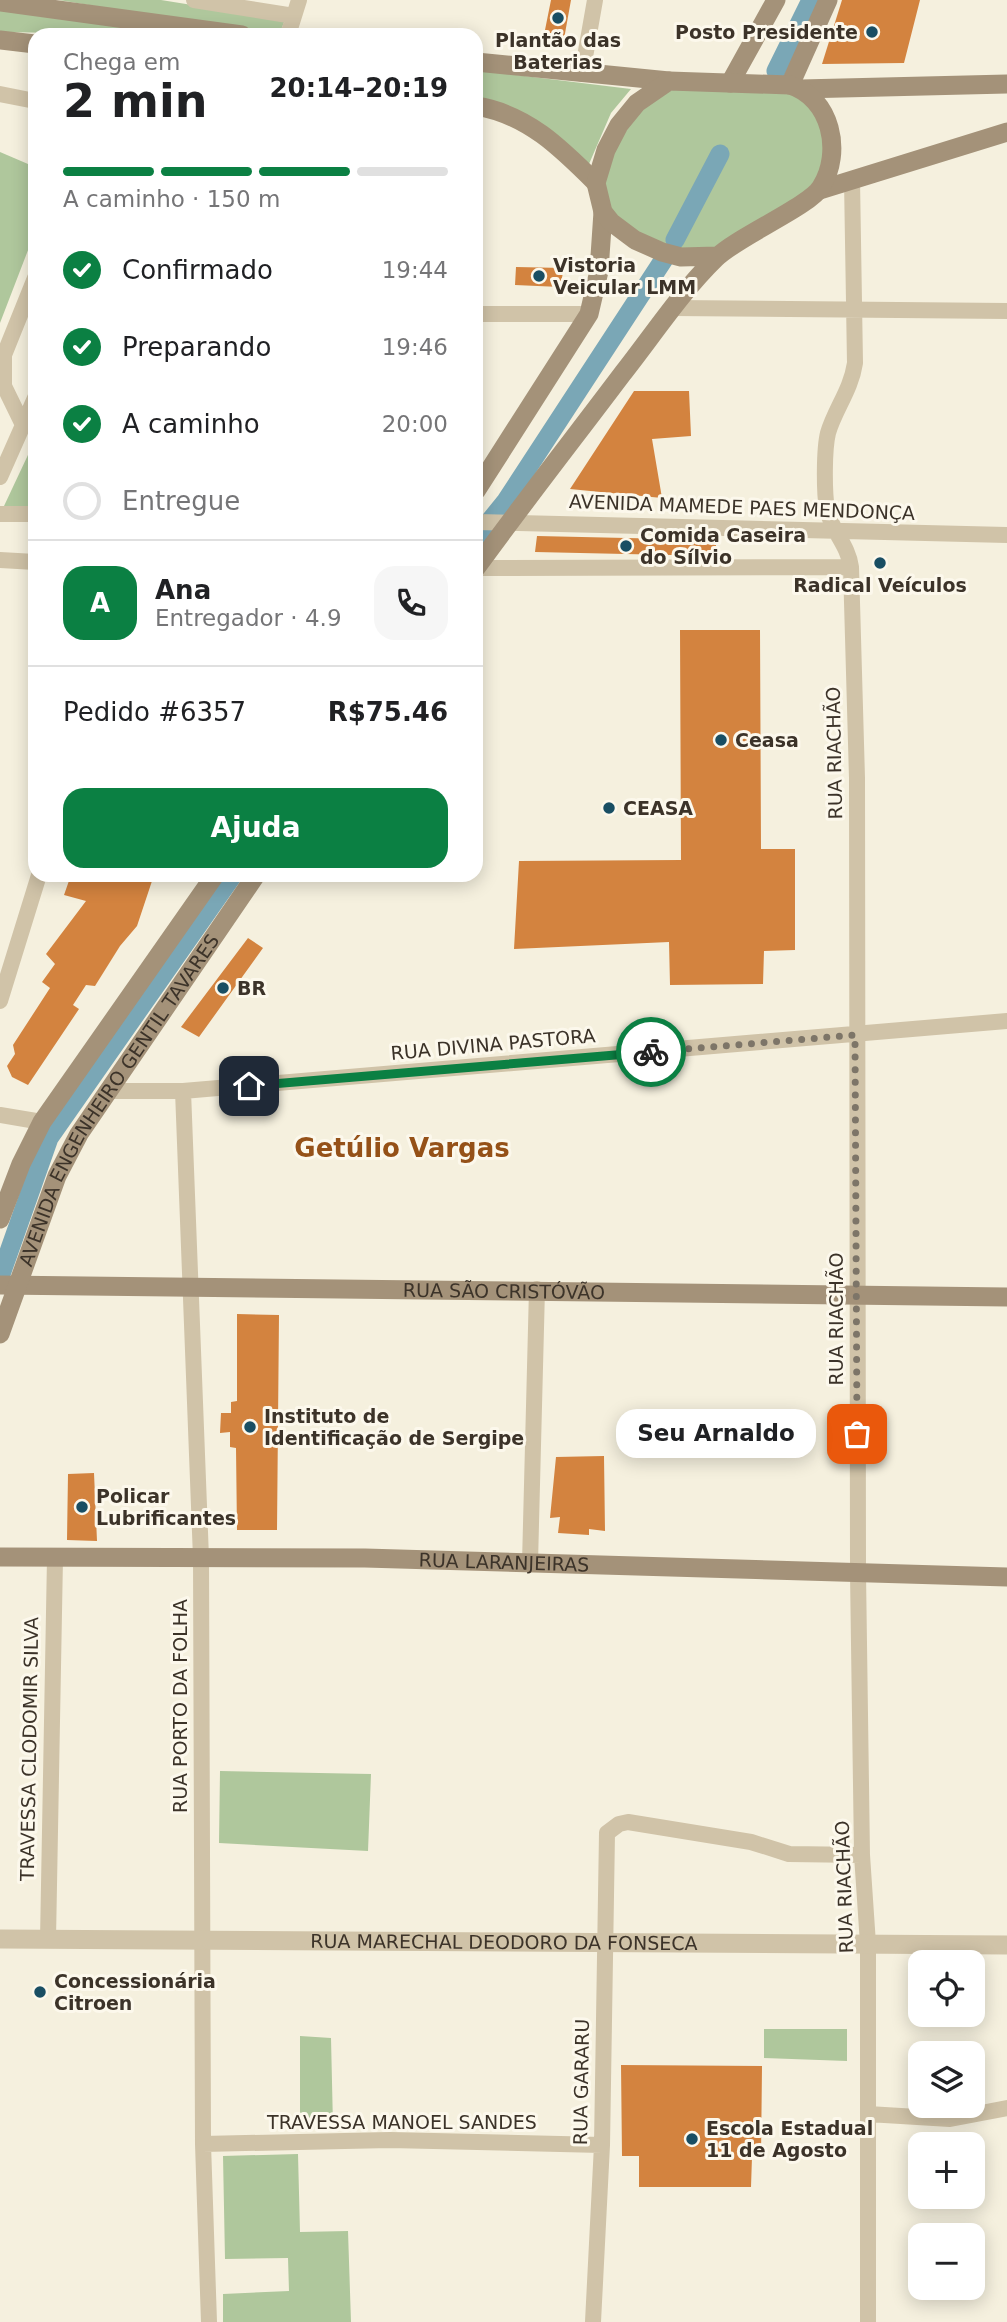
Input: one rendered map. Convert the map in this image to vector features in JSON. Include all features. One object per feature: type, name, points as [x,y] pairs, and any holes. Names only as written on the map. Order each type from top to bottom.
[{"type":"main road","points":[[730,83],[776,0]]},
{"type":"main road","points":[[796,87],[828,0]]},
{"type":"main road","points":[[0,2],[191,28]]},
{"type":"main road","points":[[0,40],[28,43]]},
{"type":"main road","points":[[483,63],[669,81],[796,87],[1007,84]]},
{"type":"main road","points":[[483,480],[589,314],[599,271],[603,212],[596,183],[601,161],[619,125],[637,103],[669,81]]},
{"type":"main road","points":[[796,87],[820,105],[831,134],[830,163],[820,190]]},
{"type":"main road","points":[[483,108],[530,125],[550,138],[596,183]]},
{"type":"main road","points":[[483,557],[506,522],[673,308],[718,256],[820,190],[1007,132]]},
{"type":"main road","points":[[603,212],[635,240],[662,252],[681,257],[718,256]]},
{"type":"main road","name":"AVENIDA ENGENHEIRO GENTIL TAVARES","points":[[0,1219],[21,1164],[42,1122],[210,882]]},
{"type":"main road","name":"AVENIDA ENGENHEIRO GENTIL TAVARES","points":[[0,1334],[11,1284],[57,1176],[107,1091],[251,882]]},
{"type":"main road","name":"RUA SÃO CRISTÓVÃO","points":[[11,1284],[1007,1297]]},
{"type":"main road","name":"RUA LARANJEIRAS","points":[[0,1557],[530,1563],[1007,1577]]},
{"type":"street","points":[[194,0],[296,8],[290,28]]},
{"type":"street","points":[[582,74],[595,0]]},
{"type":"street","points":[[0,94],[28,100]]},
{"type":"street","name":"RUA RIACHÃO","points":[[852,180],[855,309],[853,375],[827,444],[827,508],[835,531],[843,539],[851,567],[856,778],[858,1573],[862,1855],[868,1944],[868,2322]]},
{"type":"street","points":[[23,425],[4,386],[4,355],[28,295]]},
{"type":"street","points":[[673,308],[1007,311]]},
{"type":"street","points":[[483,314],[589,314]]},
{"type":"street","points":[[0,477],[28,414]]},
{"type":"street","points":[[0,514],[28,514]]},
{"type":"street","name":"AVENIDA MAMEDE PAES MENDONÇA","points":[[483,522],[1007,535]]},
{"type":"street","points":[[0,561],[28,562]]},
{"type":"street","points":[[483,568],[851,567]]},
{"type":"street","points":[[0,1001],[37,882]]},
{"type":"street","name":"RUA DIVINA PASTORA","points":[[107,1091],[183,1091],[1007,1021]]},
{"type":"street","name":"RUA PORTO DA FOLHA","points":[[183,1091],[201,1558],[203,2144],[209,2322]]},
{"type":"street","points":[[0,1115],[42,1122]]},
{"type":"street","points":[[530,1563],[537,1289]]},
{"type":"street","name":"TRAVESSA CLODOMIR SILVA","points":[[48,1940],[55,1558]]},
{"type":"street","name":"RUA GARARU","points":[[593,2322],[602,2145],[605,1843],[612,1828],[628,1822],[751,1842],[789,1854],[862,1855]]},
{"type":"street","name":"RUA MARECHAL DEODORO DA FONSECA","points":[[0,1940],[1007,1945]]},
{"type":"street","points":[[868,2114],[950,2119],[1007,2108]]},
{"type":"street","name":"TRAVESSA MANOEL SANDES","points":[[203,2144],[390,2140],[602,2145]]},
{"type":"green space","points":[[59,0],[161,0],[285,20],[282,28],[225,28]]},
{"type":"green space","points":[[0,9],[142,28],[28,28],[28,32],[0,32]]},
{"type":"green space","points":[[483,71],[631,89],[611,113],[589,164],[483,105]]},
{"type":"green space","points":[[678,89],[770,90],[801,98],[817,114],[824,137],[823,162],[819,173],[807,189],[751,229],[711,249],[689,249],[666,244],[641,234],[619,220],[606,195],[605,173],[626,130],[648,105],[659,96]]},
{"type":"green space","points":[[0,152],[28,164],[28,250],[0,323]]},
{"type":"green space","points":[[28,455],[28,506],[4,506]]},
{"type":"green space","points":[[220,1771],[371,1774],[368,1851],[219,1843]]},
{"type":"green space","points":[[764,2029],[847,2029],[847,2061],[764,2058]]},
{"type":"green space","points":[[300,2036],[331,2038],[333,2126],[300,2123]]},
{"type":"green space","points":[[298,2154],[300,2232],[348,2231],[351,2322],[223,2322],[223,2294],[289,2291],[288,2258],[225,2259],[223,2156]]},
{"type":"building","name":"Plantão das Baterias","points":[[551,0],[571,0],[564,39],[544,35]]},
{"type":"building","name":"Posto Presidente","points":[[842,0],[920,0],[904,63],[822,64]]},
{"type":"building","name":"Vistoria Veicular LMM","points":[[516,267],[564,268],[560,287],[515,285]]},
{"type":"building","points":[[634,391],[689,391],[691,436],[652,439],[662,498],[570,489]]},
{"type":"building","name":"Comida Caseira do Sílvio","points":[[537,536],[716,540],[716,556],[535,552]]},
{"type":"building","name":"Ceasa","points":[[680,630],[760,630],[761,849],[795,849],[795,950],[764,951],[763,984],[670,985],[669,942],[514,949],[519,861],[681,860]]},
{"type":"building","points":[[69,882],[152,882],[137,926],[120,946],[95,986],[86,985],[73,1005],[79,1009],[28,1085],[12,1077],[7,1066],[15,1054],[13,1045],[50,988],[42,982],[55,964],[46,954],[86,901],[64,895]]},
{"type":"building","name":"BR","points":[[248,938],[263,948],[199,1037],[181,1027]]},
{"type":"building","name":"Instituto de Identificação de Sergipe","points":[[237,1314],[279,1315],[277,1530],[237,1530],[236,1448],[230,1447],[230,1432],[220,1433],[221,1413],[231,1413],[231,1402],[237,1401]]},
{"type":"building","points":[[604,1456],[605,1531],[589,1529],[589,1535],[558,1533],[560,1517],[550,1518],[556,1457]]},
{"type":"building","name":"Policar Lubrificantes","points":[[94,1473],[97,1541],[67,1540],[68,1474]]},
{"type":"building","name":"Escola Estadual 11 de Agosto","points":[[621,2065],[762,2066],[761,2157],[752,2157],[751,2187],[639,2187],[639,2156],[622,2156]]},
{"type":"waterway","points":[[776,71],[811,0]]},
{"type":"waterway","points":[[675,240],[720,154]]},
{"type":"waterway","points":[[483,529],[506,501],[664,259]]},
{"type":"waterway","points":[[0,1277],[49,1138],[228,882]]},
{"type":"way so far","points":[[651,1052],[855,1035],[857,1434]]},
{"type":"place","name":"Plantão das Baterias","points":[[558,18]]},
{"type":"place","name":"Posto Presidente","points":[[872,32]]},
{"type":"place","name":"Vistoria Veicular LMM","points":[[539,276]]},
{"type":"place","name":"Comida Caseira do Sílvio","points":[[626,546]]},
{"type":"place","name":"Radical Veículos","points":[[880,563]]},
{"type":"place","name":"Ceasa","points":[[721,740]]},
{"type":"place","name":"CEASA","points":[[609,808]]},
{"type":"place","name":"BR","points":[[223,988]]},
{"type":"place","name":"Instituto de Identificação de Sergipe","points":[[250,1427]]},
{"type":"place","name":"Seu Arnaldo","points":[[857,1434]]},
{"type":"place","name":"Policar Lubrificantes","points":[[82,1507]]},
{"type":"place","name":"Concessionária Citroen","points":[[40,1992]]},
{"type":"place","name":"Escola Estadual 11 de Agosto","points":[[692,2139]]},
{"type":"district","name":"Getúlio Vargas","points":[[402,1148]]},
{"type":"route","points":[[249,1086],[651,1052]]}]
